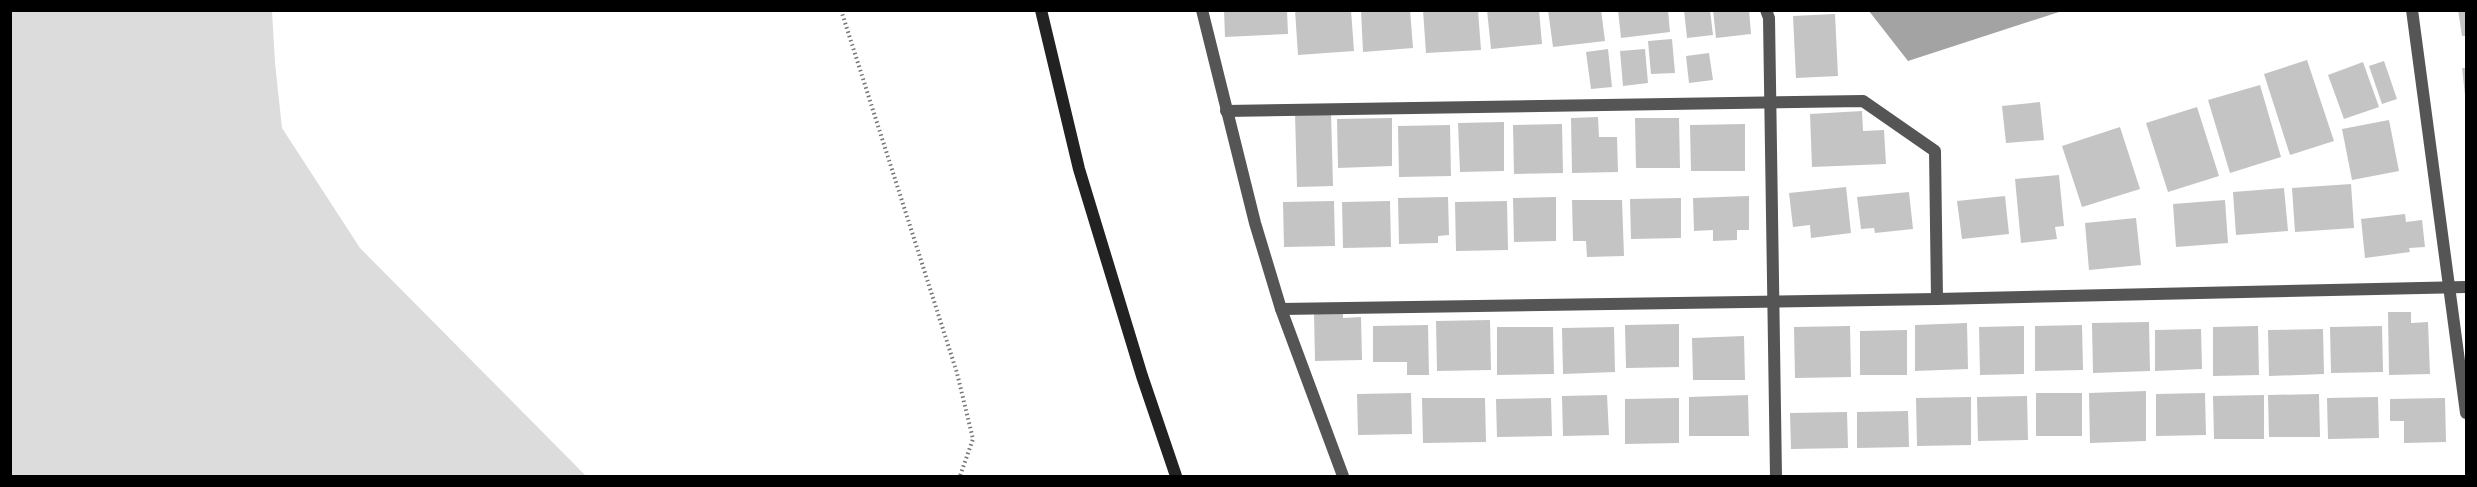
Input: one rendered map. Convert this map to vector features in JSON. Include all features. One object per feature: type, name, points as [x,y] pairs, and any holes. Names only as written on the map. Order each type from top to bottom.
[{"type":"street","points":[[1041,10],[1079,169],[1142,376],[1176,477]]},
{"type":"street","points":[[1202,10],[1255,223],[1281,309],[1343,477]]},
{"type":"street","points":[[1766,10],[1769,18],[1776,477]]},
{"type":"street","points":[[2412,10],[2466,413]]},
{"type":"street","points":[[1226,111],[1863,101],[1935,151],[1937,299]]},
{"type":"street","points":[[1281,309],[1937,299],[2466,287]]},
{"type":"path","points":[[841,10],[957,373],[973,439],[960,477]]},
{"type":"shaded area","points":[[10,11],[272,11],[282,128],[360,248],[586,476],[11,476]]},
{"type":"shaded area","points":[[1869,11],[2062,11],[1908,61]]},
{"type":"building","points":[[1224,10],[1287,10],[1288,34],[1225,37]]},
{"type":"building","points":[[1295,10],[1351,10],[1354,51],[1298,55]]},
{"type":"building","points":[[1361,10],[1410,10],[1413,48],[1363,52]]},
{"type":"building","points":[[1423,10],[1478,10],[1481,50],[1426,53]]},
{"type":"building","points":[[1487,10],[1539,10],[1542,44],[1491,49]]},
{"type":"building","points":[[1548,10],[1601,10],[1605,41],[1553,47]]},
{"type":"building","points":[[1618,10],[1668,10],[1670,32],[1621,38]]},
{"type":"building","points":[[1684,10],[1710,10],[1713,35],[1687,38]]},
{"type":"building","points":[[1713,10],[1749,10],[1751,34],[1716,38]]},
{"type":"building","points":[[2458,10],[2466,10],[2466,36],[2462,36]]},
{"type":"building","points":[[1835,14],[1838,76],[1796,78],[1793,16]]},
{"type":"building","points":[[1672,39],[1675,73],[1651,74],[1648,41]]},
{"type":"building","points":[[1608,49],[1612,87],[1591,89],[1586,52]]},
{"type":"building","points":[[1645,49],[1648,83],[1623,86],[1620,51]]},
{"type":"building","points":[[1709,53],[1713,80],[1689,83],[1686,56]]},
{"type":"building","points":[[2307,60],[2334,141],[2290,155],[2264,74]]},
{"type":"building","points":[[2384,61],[2397,99],[2382,104],[2369,66]]},
{"type":"building","points":[[2363,62],[2379,107],[2344,119],[2328,75]]},
{"type":"building","points":[[2462,68],[2466,68],[2466,95],[2465,95]]},
{"type":"building","points":[[2260,85],[2281,157],[2230,173],[2208,100]]},
{"type":"building","points":[[2040,102],[2044,140],[2006,143],[2002,106]]},
{"type":"building","points":[[2197,107],[2219,176],[2168,192],[2146,123]]},
{"type":"building","points":[[1862,111],[1863,131],[1884,130],[1886,164],[1812,167],[1810,114]]},
{"type":"building","points":[[1331,112],[1333,186],[1297,187],[1295,113]]},
{"type":"building","points":[[1598,117],[1599,137],[1617,137],[1618,172],[1572,173],[1571,118]]},
{"type":"building","points":[[1392,118],[1392,166],[1338,168],[1337,119]]},
{"type":"building","points":[[1635,118],[1679,118],[1680,168],[1636,168]]},
{"type":"building","points":[[2389,120],[2399,171],[2352,180],[2342,129]]},
{"type":"building","points":[[1504,122],[1504,171],[1460,172],[1458,123]]},
{"type":"building","points":[[1562,124],[1563,173],[1514,174],[1513,125]]},
{"type":"building","points":[[1745,124],[1745,171],[1691,171],[1690,125]]},
{"type":"building","points":[[1450,125],[1451,176],[1399,177],[1398,126]]},
{"type":"building","points":[[2120,127],[2140,189],[2082,207],[2062,146]]},
{"type":"building","points":[[2059,175],[2064,226],[2055,227],[2057,239],[2021,243],[2015,179]]},
{"type":"building","points":[[2351,184],[2354,228],[2295,232],[2292,188]]},
{"type":"building","points":[[1846,187],[1851,233],[1811,238],[1810,225],[1793,227],[1789,193]]},
{"type":"building","points":[[2284,188],[2288,231],[2236,235],[2233,192]]},
{"type":"building","points":[[1909,192],[1913,229],[1875,233],[1874,228],[1861,229],[1857,197]]},
{"type":"building","points":[[1749,196],[1749,230],[1737,230],[1737,240],[1713,241],[1713,230],[1694,231],[1693,198]]},
{"type":"building","points":[[2005,196],[2009,234],[1962,239],[1957,201]]},
{"type":"building","points":[[1448,197],[1449,235],[1438,236],[1438,243],[1399,244],[1398,198]]},
{"type":"building","points":[[1556,197],[1556,241],[1514,242],[1513,198]]},
{"type":"building","points":[[1681,198],[1681,238],[1631,239],[1630,199]]},
{"type":"building","points":[[1572,200],[1622,200],[1624,256],[1587,257],[1586,241],[1573,241]]},
{"type":"building","points":[[2225,200],[2228,243],[2176,247],[2173,204]]},
{"type":"building","points":[[1334,201],[1335,246],[1284,247],[1283,202]]},
{"type":"building","points":[[1390,201],[1391,247],[1343,248],[1342,202]]},
{"type":"building","points":[[1507,201],[1508,250],[1456,251],[1455,202]]},
{"type":"building","points":[[2405,214],[2406,222],[2422,220],[2425,247],[2409,248],[2410,252],[2365,258],[2361,219]]},
{"type":"building","points":[[2136,218],[2141,265],[2089,270],[2085,223]]},
{"type":"building","points":[[1343,312],[1343,318],[1361,317],[1362,360],[1315,361],[1314,313]]},
{"type":"building","points":[[2388,312],[2411,312],[2411,323],[2428,322],[2430,374],[2389,375]]},
{"type":"building","points":[[1490,320],[1491,370],[1437,371],[1436,321]]},
{"type":"building","points":[[2149,322],[2150,371],[2093,373],[2092,323]]},
{"type":"building","points":[[1967,323],[1968,369],[1915,371],[1915,325]]},
{"type":"building","points":[[1679,324],[1679,367],[1626,368],[1625,325]]},
{"type":"building","points":[[1428,325],[1429,375],[1407,375],[1407,362],[1373,362],[1373,326]]},
{"type":"building","points":[[2082,325],[2083,370],[2035,371],[2035,326]]},
{"type":"building","points":[[1850,326],[1851,377],[1795,378],[1794,327]]},
{"type":"building","points":[[2024,326],[2024,374],[1980,375],[1979,327]]},
{"type":"building","points":[[2258,326],[2259,375],[2213,376],[2213,327]]},
{"type":"building","points":[[2382,326],[2383,372],[2331,373],[2330,327]]},
{"type":"building","points":[[1497,327],[1553,327],[1554,374],[1497,375]]},
{"type":"building","points":[[1614,327],[1615,372],[1563,374],[1562,328]]},
{"type":"building","points":[[2201,329],[2202,369],[2155,371],[2155,330]]},
{"type":"building","points":[[2323,329],[2324,374],[2269,376],[2268,330]]},
{"type":"building","points":[[1907,330],[1907,375],[1860,375],[1860,331]]},
{"type":"building","points":[[1744,336],[1745,380],[1693,380],[1692,338]]},
{"type":"building","points":[[2146,391],[2146,441],[2090,443],[2089,393]]},
{"type":"building","points":[[1411,393],[1412,434],[1358,435],[1357,394]]},
{"type":"building","points":[[2036,393],[2082,393],[2082,436],[2036,436]]},
{"type":"building","points":[[2205,393],[2206,435],[2156,436],[2156,394]]},
{"type":"building","points":[[2319,394],[2320,437],[2269,437],[2268,395]]},
{"type":"building","points":[[1607,395],[1609,435],[1563,436],[1562,396]]},
{"type":"building","points":[[1748,395],[1749,436],[1689,436],[1689,397]]},
{"type":"building","points":[[2264,395],[2264,439],[2214,439],[2213,396]]},
{"type":"building","points":[[2027,396],[2028,440],[1978,441],[1977,397]]},
{"type":"building","points":[[1971,397],[1971,445],[1917,446],[1916,398]]},
{"type":"building","points":[[2378,397],[2379,438],[2328,439],[2327,398]]},
{"type":"building","points":[[1422,398],[1485,398],[1486,442],[1423,443]]},
{"type":"building","points":[[1551,398],[1552,436],[1497,437],[1496,399]]},
{"type":"building","points":[[1679,398],[1679,443],[1625,444],[1625,399]]},
{"type":"building","points":[[2445,398],[2446,442],[2404,443],[2404,421],[2390,421],[2390,399]]},
{"type":"building","points":[[1908,411],[1909,447],[1857,448],[1857,412]]},
{"type":"building","points":[[1847,412],[1848,448],[1791,449],[1790,413]]}]
